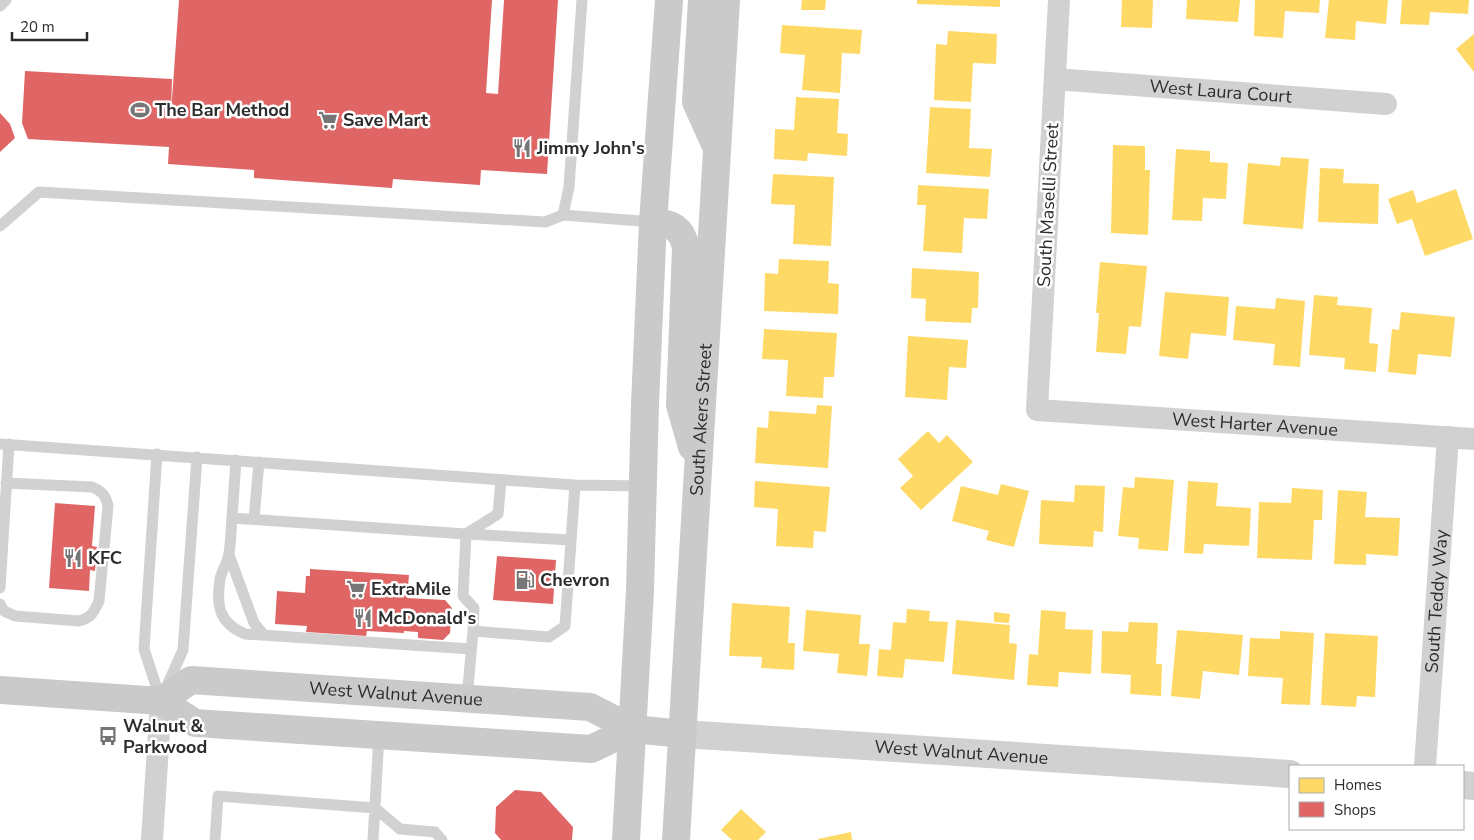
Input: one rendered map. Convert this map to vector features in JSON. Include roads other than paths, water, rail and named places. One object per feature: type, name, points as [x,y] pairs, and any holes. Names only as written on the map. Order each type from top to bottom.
[{"type":"main road","points":[[626,840],[640,591],[652,222],[669,0]]},
{"type":"main road","points":[[702,0],[696,102],[717,150]]},
{"type":"main road","name":"South Akers Street","points":[[676,840],[726,0]]},
{"type":"main road","points":[[652,222],[666,223],[676,228],[683,237],[686,248],[680,405],[698,466]]},
{"type":"main road","name":"West Walnut Avenue","points":[[161,701],[191,680],[590,707],[633,729],[683,734]]},
{"type":"main road","points":[[0,690],[161,701],[195,723],[591,749],[633,729]]},
{"type":"street","name":"South Maselli Street","points":[[1036,410],[1059,0]]},
{"type":"street","name":"West Laura Court","points":[[1055,80],[1386,104]]},
{"type":"street","name":"West Harter Avenue","points":[[1036,410],[1474,439]]},
{"type":"street","name":"South Teddy Way","points":[[1425,765],[1448,437]]},
{"type":"street","points":[[152,840],[161,701]]},
{"type":"street","name":"West Walnut Avenue","points":[[683,734],[1289,774]]},
{"type":"lane","points":[[0,6],[6,0]]},
{"type":"lane","points":[[563,216],[569,187],[582,0]]},
{"type":"lane","points":[[0,226],[39,192],[545,222],[563,216],[652,222]]},
{"type":"lane","points":[[0,588],[6,483],[4,444],[575,485],[642,486]]},
{"type":"lane","points":[[157,454],[144,649],[161,701]]},
{"type":"lane","points":[[161,701],[183,650],[197,457]]},
{"type":"lane","points":[[236,460],[229,555],[220,579],[219,610],[224,620],[233,629],[245,634],[471,649]]},
{"type":"lane","points":[[254,519],[259,462]]},
{"type":"lane","points":[[466,534],[498,514],[501,480]]},
{"type":"lane","points":[[0,604],[4,611],[15,616],[79,621],[87,619],[94,612],[99,601],[108,506],[101,491],[92,487],[6,483]]},
{"type":"lane","points":[[472,631],[549,637],[565,626],[575,485]]},
{"type":"lane","points":[[232,518],[571,540]]},
{"type":"lane","points":[[466,534],[463,596],[474,608],[467,699]]},
{"type":"lane","points":[[229,555],[254,623],[264,635]]},
{"type":"lane","points":[[373,840],[379,735]]},
{"type":"lane","points":[[215,840],[218,796],[375,808],[400,829],[434,832],[442,840]]},
{"type":"place","name":"The Bar Method","points":[[140,110]]},
{"type":"place","name":"Save Mart","points":[[328,120]]},
{"type":"place","name":"Jimmy John's","points":[[522,148]]},
{"type":"place","name":"KFC","points":[[73,558]]},
{"type":"place","name":"Chevron","points":[[525,580]]},
{"type":"place","name":"ExtraMile","points":[[356,589]]},
{"type":"place","name":"McDonald's","points":[[363,618]]},
{"type":"place","name":"Walnut & Parkwood","points":[[108,736]]}]
